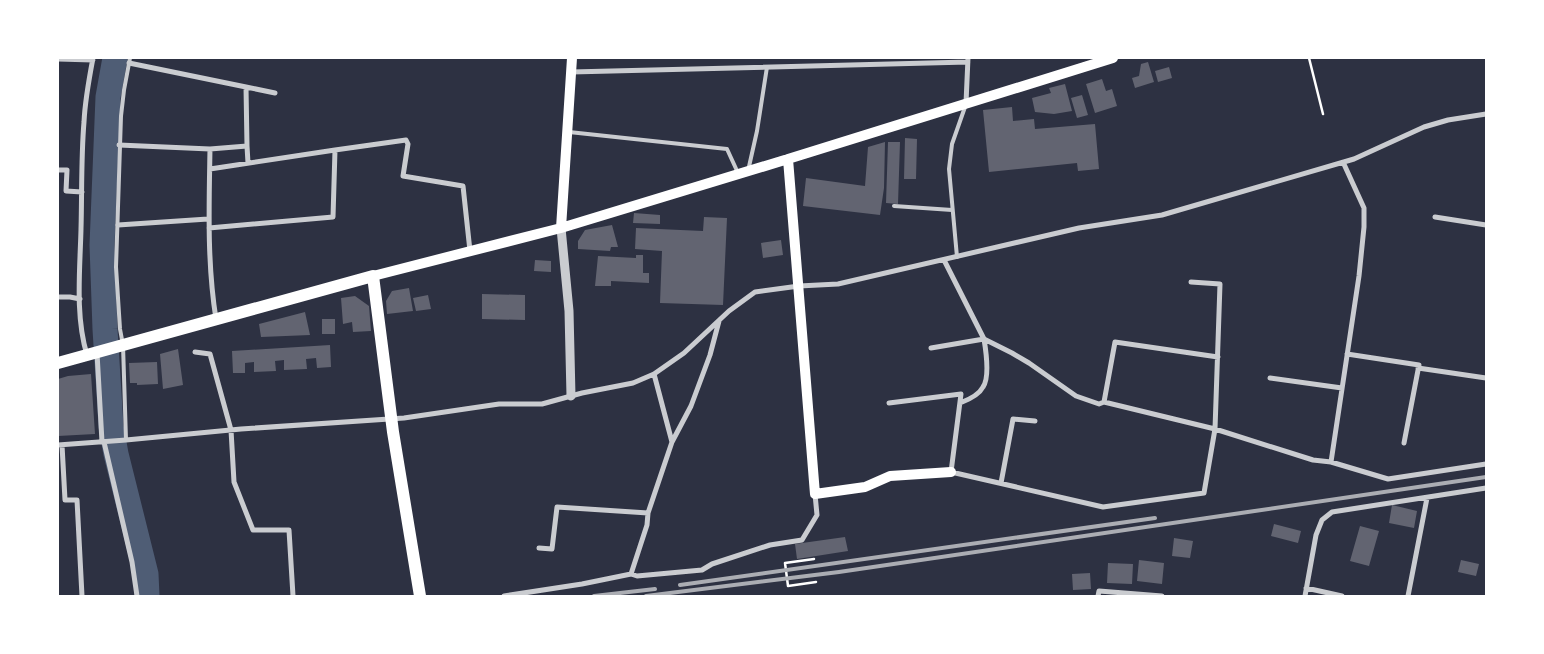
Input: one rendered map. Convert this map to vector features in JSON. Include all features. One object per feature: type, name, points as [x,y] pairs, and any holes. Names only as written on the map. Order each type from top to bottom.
[{"type":"main road","points":[[561,228],[572,58]]},
{"type":"main road","points":[[58,363],[373,276],[561,228],[1113,58]]},
{"type":"main road","points":[[788,159],[815,494],[865,487],[890,476],[951,472]]},
{"type":"main road","points":[[373,276],[392,419],[420,596]]},
{"type":"street","points":[[58,59],[93,59],[86,95],[84,122],[80,299],[84,342],[95,353],[104,442],[132,562],[137,596]]},
{"type":"street","points":[[129,60],[275,92]]},
{"type":"street","points":[[570,72],[968,60],[966,103]]},
{"type":"street","points":[[246,87],[248,163]]},
{"type":"street","points":[[65,500],[60,445],[125,441],[231,430],[392,419],[499,404],[542,404],[633,383],[654,374],[684,353],[755,292],[799,286],[838,284],[1079,228],[1162,215],[1354,159],[1424,127],[1448,120],[1486,114]]},
{"type":"street","points":[[210,169],[406,140],[408,144],[403,176],[463,186],[470,251]]},
{"type":"street","points":[[119,145],[210,149],[247,146]]},
{"type":"street","points":[[210,149],[208,219],[212,296],[216,319]]},
{"type":"street","points":[[209,228],[333,217],[335,150]]},
{"type":"street","points":[[1331,462],[1359,276],[1364,227],[1364,208],[1343,162]]},
{"type":"street","points":[[58,170],[67,170],[66,191],[82,192]]},
{"type":"street","points":[[1435,218],[1486,225]]},
{"type":"street","points":[[118,225],[208,219]]},
{"type":"street","points":[[561,228],[570,311],[571,396]]},
{"type":"street","points":[[944,260],[984,339],[987,374],[983,389],[960,403]]},
{"type":"street","points":[[890,402],[961,394],[951,472],[1103,507],[1204,493],[1215,429],[1220,284],[1191,282]]},
{"type":"street","points":[[58,297],[80,299]]},
{"type":"street","points":[[631,574],[647,525],[648,513],[672,442],[691,406],[710,355],[719,321]]},
{"type":"street","points":[[931,348],[984,339],[1012,352],[1076,396],[1099,404],[1104,402],[1215,429],[1313,460],[1331,462],[1388,478],[1486,464]]},
{"type":"street","points":[[1104,402],[1115,342],[1218,357]]},
{"type":"street","points":[[195,352],[210,354],[231,430],[234,482],[253,530],[289,530],[292,596]]},
{"type":"street","points":[[1347,354],[1419,366],[1418,368],[1486,378]]},
{"type":"street","points":[[1404,443],[1418,368]]},
{"type":"street","points":[[654,374],[672,442]]},
{"type":"street","points":[[1270,378],[1342,388]]},
{"type":"street","points":[[1001,483],[1013,419],[1035,421]]},
{"type":"street","points":[[1304,596],[1316,535],[1322,520],[1332,512],[1486,488]]},
{"type":"street","points":[[504,596],[631,574],[636,576],[702,570],[712,564],[770,545],[802,540],[817,515],[815,494]]},
{"type":"street","points":[[1408,596],[1428,498]]},
{"type":"street","points":[[58,500],[77,500],[82,596]]},
{"type":"street","points":[[539,548],[552,549],[557,507],[648,513]]},
{"type":"street","points":[[1306,588],[1342,596]]},
{"type":"street","points":[[1098,596],[1099,591],[1162,596]]},
{"type":"lane","points":[[125,441],[116,266],[119,145],[129,60]]},
{"type":"lane","points":[[743,172],[757,131],[767,67]]},
{"type":"lane","points":[[957,257],[949,169],[952,144],[966,103]]},
{"type":"lane","points":[[567,132],[727,150],[743,172]]},
{"type":"lane","points":[[894,206],[952,210]]},
{"type":"path","points":[[1309,58],[1323,114]]},
{"type":"path","points":[[814,559],[785,563],[788,586],[816,582]]},
{"type":"building","points":[[1148,62],[1154,82],[1135,88],[1132,78],[1139,76],[1141,64]]},
{"type":"building","points":[[1169,67],[1172,78],[1158,82],[1155,71]]},
{"type":"building","points":[[1102,79],[1106,91],[1112,89],[1117,106],[1095,113],[1086,84]]},
{"type":"building","points":[[1065,84],[1072,111],[1054,114],[1035,112],[1032,98],[1051,93],[1049,88]]},
{"type":"building","points":[[1082,95],[1088,115],[1077,118],[1071,98]]},
{"type":"building","points":[[1012,107],[1013,121],[1034,119],[1035,129],[1095,124],[1099,169],[1078,171],[1077,163],[989,172],[983,110]]},
{"type":"building","points":[[905,138],[917,139],[916,179],[904,179]]},
{"type":"building","points":[[885,142],[884,188],[880,215],[803,206],[806,178],[865,186],[868,147]]},
{"type":"building","points":[[888,142],[900,142],[898,204],[886,203]]},
{"type":"building","points":[[634,213],[660,215],[660,224],[633,223]]},
{"type":"building","points":[[704,217],[727,218],[723,305],[660,303],[662,251],[635,249],[636,228],[703,231]]},
{"type":"building","points":[[612,225],[618,247],[611,247],[610,251],[578,249],[578,241],[585,230]]},
{"type":"building","points":[[781,240],[783,255],[763,258],[761,243]]},
{"type":"building","points":[[636,255],[643,255],[643,273],[649,273],[649,283],[611,281],[611,286],[595,286],[598,256],[636,258]]},
{"type":"building","points":[[535,260],[551,261],[551,272],[534,271]]},
{"type":"building","points":[[409,288],[413,311],[387,314],[386,301],[392,291]]},
{"type":"building","points":[[482,294],[525,295],[525,320],[482,319]]},
{"type":"building","points":[[428,295],[431,309],[416,311],[413,298]]},
{"type":"building","points":[[355,296],[369,306],[371,331],[353,332],[352,322],[343,324],[341,298]]},
{"type":"building","points":[[305,312],[310,335],[261,337],[259,324]]},
{"type":"building","points":[[322,319],[335,319],[335,334],[322,334]]},
{"type":"building","points":[[330,345],[331,367],[317,368],[316,358],[306,359],[307,369],[284,370],[284,360],[275,361],[276,371],[254,372],[254,362],[245,363],[245,373],[233,373],[232,351]]},
{"type":"building","points":[[178,349],[183,385],[163,389],[160,354]]},
{"type":"building","points":[[157,362],[158,384],[137,385],[137,383],[130,383],[129,363]]},
{"type":"building","points":[[91,374],[95,434],[58,436],[58,379]]},
{"type":"building","points":[[1392,505],[1417,511],[1414,528],[1389,523]]},
{"type":"building","points":[[1274,524],[1301,531],[1298,543],[1271,536]]},
{"type":"building","points":[[1360,526],[1379,531],[1369,566],[1350,561]]},
{"type":"building","points":[[845,537],[848,551],[797,559],[795,544]]},
{"type":"building","points":[[1174,538],[1193,541],[1190,558],[1172,556]]},
{"type":"building","points":[[1139,560],[1164,563],[1162,584],[1137,581]]},
{"type":"building","points":[[1461,560],[1479,564],[1476,576],[1458,572]]},
{"type":"building","points":[[1108,563],[1133,564],[1132,584],[1107,583]]},
{"type":"building","points":[[1090,573],[1091,589],[1073,590],[1072,574]]},
{"type":"waterway","points":[[115,58],[108,97],[102,245],[105,329],[111,426],[116,454],[146,574],[147,596]]},
{"type":"railway","points":[[646,596],[839,572],[1486,477]]},
{"type":"railway","points":[[680,585],[1155,518]]},
{"type":"railway","points":[[594,596],[655,589]]}]
